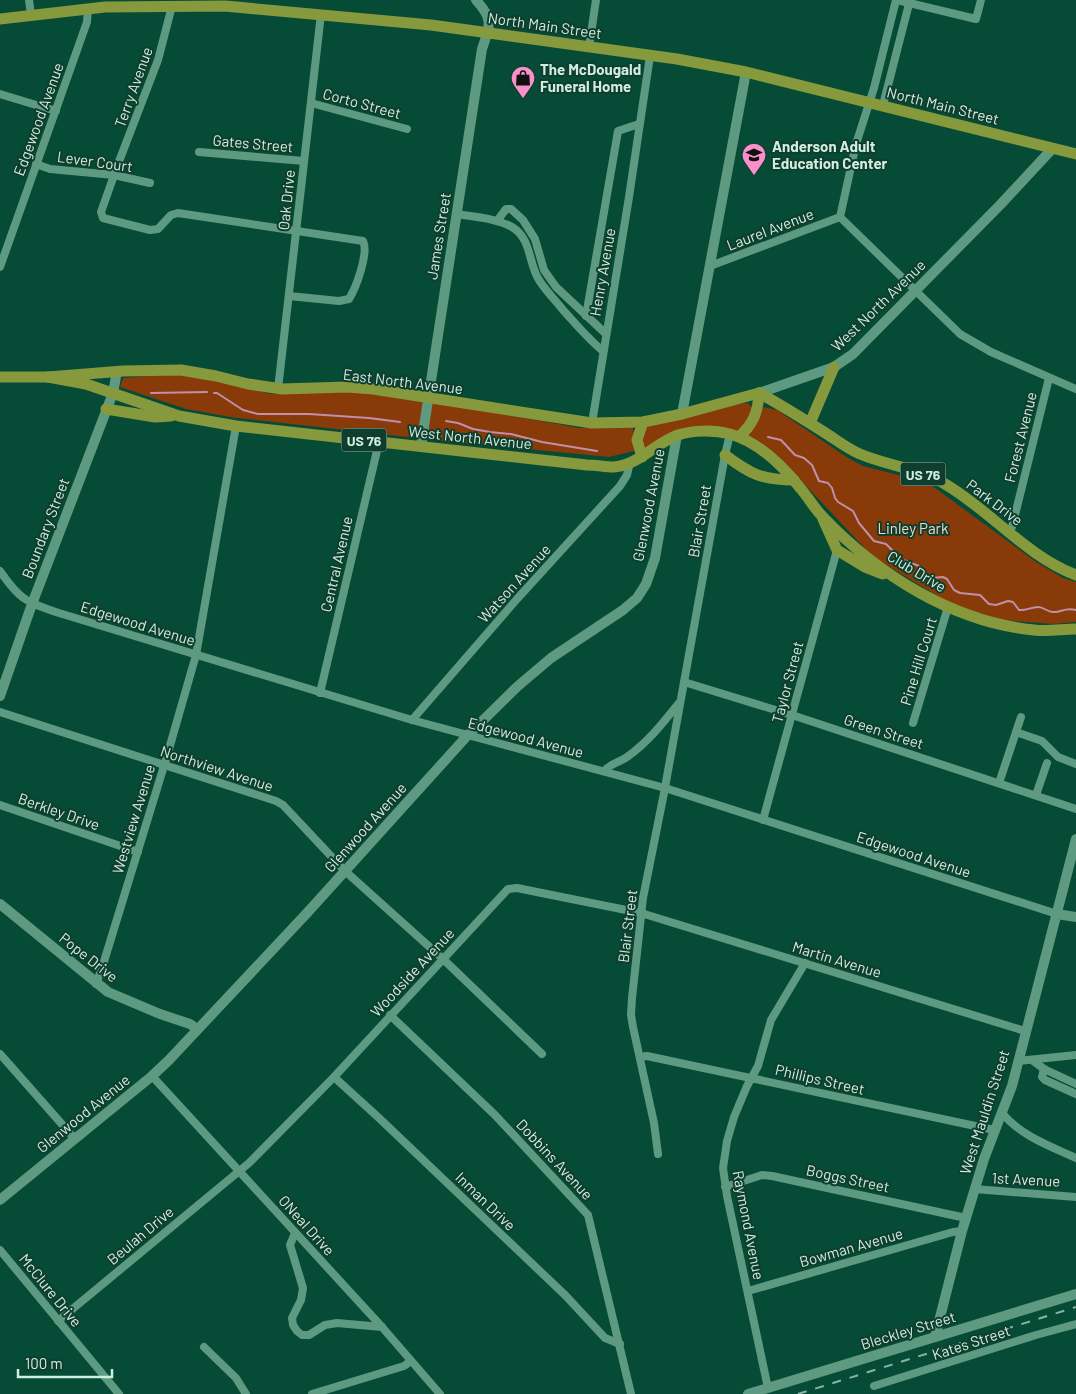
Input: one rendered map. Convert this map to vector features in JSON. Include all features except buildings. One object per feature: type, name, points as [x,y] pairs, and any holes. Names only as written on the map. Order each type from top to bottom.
[{"type":"main road","name":"North Main Street","points":[[0,19],[88,9],[235,6],[489,32],[589,46],[746,72],[1076,154]]},
{"type":"main road","points":[[810,423],[834,367]]},
{"type":"main road","name":"East North Avenue","points":[[0,377],[48,378],[117,371],[181,370],[278,389],[347,387],[373,389],[592,423],[643,422],[682,414]]},
{"type":"main road","name":"West North Avenue","points":[[48,378],[86,384],[179,416],[236,426],[615,467],[642,457],[677,435]]},
{"type":"main road","name":"West North Avenue","points":[[682,414],[694,409],[759,394]]},
{"type":"main road","points":[[734,436],[748,429],[754,419],[758,408],[759,394]]},
{"type":"main road","name":"Park Drive","points":[[759,394],[810,423],[858,454],[906,467],[945,484],[1054,564],[1076,575]]},
{"type":"main road","points":[[106,410],[155,417],[179,416]]},
{"type":"main road","points":[[642,457],[637,440],[643,422]]},
{"type":"main road","name":"US 76","points":[[677,435],[702,431],[734,436]]},
{"type":"main road","name":"Club Drive","points":[[734,436],[747,441],[768,454],[794,480],[821,515],[857,548],[895,578],[948,607],[984,621],[1036,630],[1076,629]]},
{"type":"main road","points":[[725,455],[741,468],[758,476],[776,480],[794,480]]},
{"type":"main road","points":[[821,515],[837,550],[865,567],[895,578]]},
{"type":"street","points":[[29,0],[32,15]]},
{"type":"street","points":[[476,0],[489,18],[489,32]]},
{"type":"street","points":[[589,46],[596,0]]},
{"type":"street","points":[[981,0],[976,19],[910,1],[896,0],[874,88],[856,144],[840,217],[960,334],[974,343],[1028,369],[1076,389]]},
{"type":"street","points":[[883,105],[910,1]]},
{"type":"street","name":"Terry Avenue","points":[[172,6],[158,60],[101,212],[103,218],[150,230],[158,229],[171,215],[178,213],[296,231]]},
{"type":"street","name":"Edgewood Avenue","points":[[0,267],[3,250],[88,22],[88,9]]},
{"type":"street","name":"Oak Drive","points":[[278,389],[321,14]]},
{"type":"street","name":"James Street","points":[[421,446],[482,49],[489,32]]},
{"type":"street","name":"Henry Avenue","points":[[592,423],[650,56]]},
{"type":"street","points":[[682,414],[746,72]]},
{"type":"street","points":[[0,94],[56,111]]},
{"type":"street","name":"Corto Street","points":[[310,103],[407,128]]},
{"type":"street","name":"Henry Avenue","points":[[586,316],[618,131],[639,124]]},
{"type":"street","name":"West North Avenue","points":[[759,394],[834,367],[858,349],[1053,148]]},
{"type":"street","name":"Gates Street","points":[[199,152],[304,161]]},
{"type":"street","name":"Lever Court","points":[[36,164],[50,169],[114,175],[150,183]]},
{"type":"street","points":[[496,221],[506,209],[511,209],[523,220],[535,238],[544,270],[556,288],[606,334]]},
{"type":"street","points":[[456,214],[496,221],[512,227],[528,245],[533,269],[538,280],[603,351]]},
{"type":"street","name":"Laurel Avenue","points":[[710,266],[840,217]]},
{"type":"street","points":[[288,296],[339,301],[349,299],[354,292],[366,247],[363,241],[296,231]]},
{"type":"street","name":"Boundary Street","points":[[0,696],[32,604],[113,392],[117,371]]},
{"type":"street","name":"Forest Avenue","points":[[1009,531],[1012,527],[1049,378]]},
{"type":"street","name":"Westview Avenue","points":[[96,984],[138,852],[196,655],[236,426]]},
{"type":"street","name":"Glenwood Avenue","points":[[0,1200],[152,1076],[254,971],[467,736],[518,686],[551,658],[623,610],[636,598],[646,584],[654,558],[677,435]]},
{"type":"street","name":"Blair Street","points":[[658,1154],[654,1123],[631,1015],[641,913],[725,455],[734,436]]},
{"type":"street","name":"Central Avenue","points":[[320,693],[379,442]]},
{"type":"street","name":"Watson Avenue","points":[[412,720],[517,599],[620,486],[627,475],[630,462]]},
{"type":"street","name":"Taylor Street","points":[[763,820],[837,550]]},
{"type":"street","name":"Edgewood Avenue","points":[[0,571],[14,591],[32,604],[320,693],[467,736],[665,788],[1057,914]]},
{"type":"street","name":"Pine Hill Court","points":[[913,723],[948,607]]},
{"type":"street","name":"Green Street","points":[[684,682],[792,715],[1076,808]]},
{"type":"street","name":"Blair Street","points":[[604,771],[607,767],[626,758],[654,735],[680,702]]},
{"type":"street","name":"Northview Avenue","points":[[0,712],[276,801],[345,871],[443,959],[542,1054]]},
{"type":"street","points":[[999,784],[1021,717]]},
{"type":"street","points":[[1016,732],[1042,741],[1058,757],[1076,764]]},
{"type":"street","points":[[1036,796],[1047,763]]},
{"type":"street","name":"Berkley Drive","points":[[0,805],[138,852]]},
{"type":"street","name":"West Mauldin Street","points":[[935,1337],[974,1189],[994,1130],[1012,1086],[1076,839]]},
{"type":"street","name":"Woodside Avenue","points":[[240,1171],[334,1077],[508,889],[517,888],[641,913]]},
{"type":"street","name":"Pope Drive","points":[[0,904],[108,992],[152,1011],[190,1024],[197,1030]]},
{"type":"street","name":"Martin Avenue","points":[[641,913],[1025,1031]]},
{"type":"street","points":[[1057,914],[1076,917]]},
{"type":"street","name":"Raymond Avenue","points":[[768,1388],[725,1186],[723,1168],[727,1141],[734,1117],[745,1090],[758,1066],[771,1020],[806,963]]},
{"type":"street","name":"Dobbins Avenue","points":[[390,1015],[495,1115],[588,1215],[631,1394]]},
{"type":"street","points":[[0,1054],[76,1139]]},
{"type":"street","points":[[1018,1061],[1076,1055]]},
{"type":"street","name":"Phillips Street","points":[[640,1057],[647,1056],[994,1130]]},
{"type":"street","points":[[1032,1060],[1044,1069],[1076,1084]]},
{"type":"street","points":[[1044,1069],[1042,1077],[1045,1080],[1076,1094]]},
{"type":"street","name":"ONeal Drive","points":[[152,1076],[382,1327],[440,1394]]},
{"type":"street","name":"Inman Drive","points":[[334,1077],[565,1295],[605,1338],[620,1344]]},
{"type":"street","points":[[1002,1113],[1013,1126],[1025,1134],[1076,1158]]},
{"type":"street","name":"Beulah Drive","points":[[58,1321],[240,1171]]},
{"type":"street","name":"Boggs Street","points":[[725,1186],[762,1175],[772,1176],[966,1218]]},
{"type":"street","name":"1st Avenue","points":[[974,1189],[1076,1197]]},
{"type":"street","name":"Bowman Avenue","points":[[748,1291],[962,1231]]},
{"type":"street","points":[[295,1233],[290,1245],[303,1288],[301,1300],[292,1318],[293,1325],[297,1330],[302,1335],[309,1335],[325,1325],[337,1323],[382,1327]]},
{"type":"street","name":"McClure Drive","points":[[0,1250],[119,1394]]},
{"type":"street","name":"Bleckley Street","points":[[748,1394],[1076,1294]]},
{"type":"street","name":"Kates Street","points":[[874,1386],[1076,1324]]},
{"type":"street","points":[[204,1347],[236,1378],[246,1394]]},
{"type":"street","points":[[312,1394],[404,1366],[411,1362]]},
{"type":"green space","points":[[164,375],[197,376],[271,394],[348,390],[439,403],[580,428],[633,426],[634,451],[609,457],[230,417],[186,409],[120,387],[123,378]]},
{"type":"green space","points":[[748,403],[753,409],[744,427],[737,431],[699,427],[644,450],[641,443],[646,426]]},
{"type":"green space","name":"Linley Park","points":[[763,407],[777,410],[863,466],[931,485],[1036,562],[1063,578],[1076,582],[1076,622],[1053,624],[1001,620],[951,604],[873,557],[778,456],[746,434]]},
{"type":"waterway","points":[[151,393],[207,392]]},
{"type":"waterway","points":[[214,393],[217,393],[243,410],[258,414],[309,414],[400,422]]},
{"type":"waterway","points":[[446,421],[473,429],[511,434],[542,442],[597,451]]},
{"type":"waterway","points":[[768,437],[781,440],[795,455],[804,458],[812,465],[819,481],[828,483],[838,502],[853,511],[859,523],[874,541],[886,544],[901,559],[919,566],[926,576],[931,578],[943,577],[947,579],[954,590],[960,593],[980,595],[989,604],[996,605],[1008,601],[1013,602],[1019,610],[1038,607],[1053,612],[1068,609],[1076,610]]},
{"type":"railway","points":[[798,1394],[1076,1307]]},
{"type":"place","name":"The McDougald Funeral Home","points":[[523,99]]},
{"type":"place","name":"Anderson Adult Education Center","points":[[754,176]]}]
